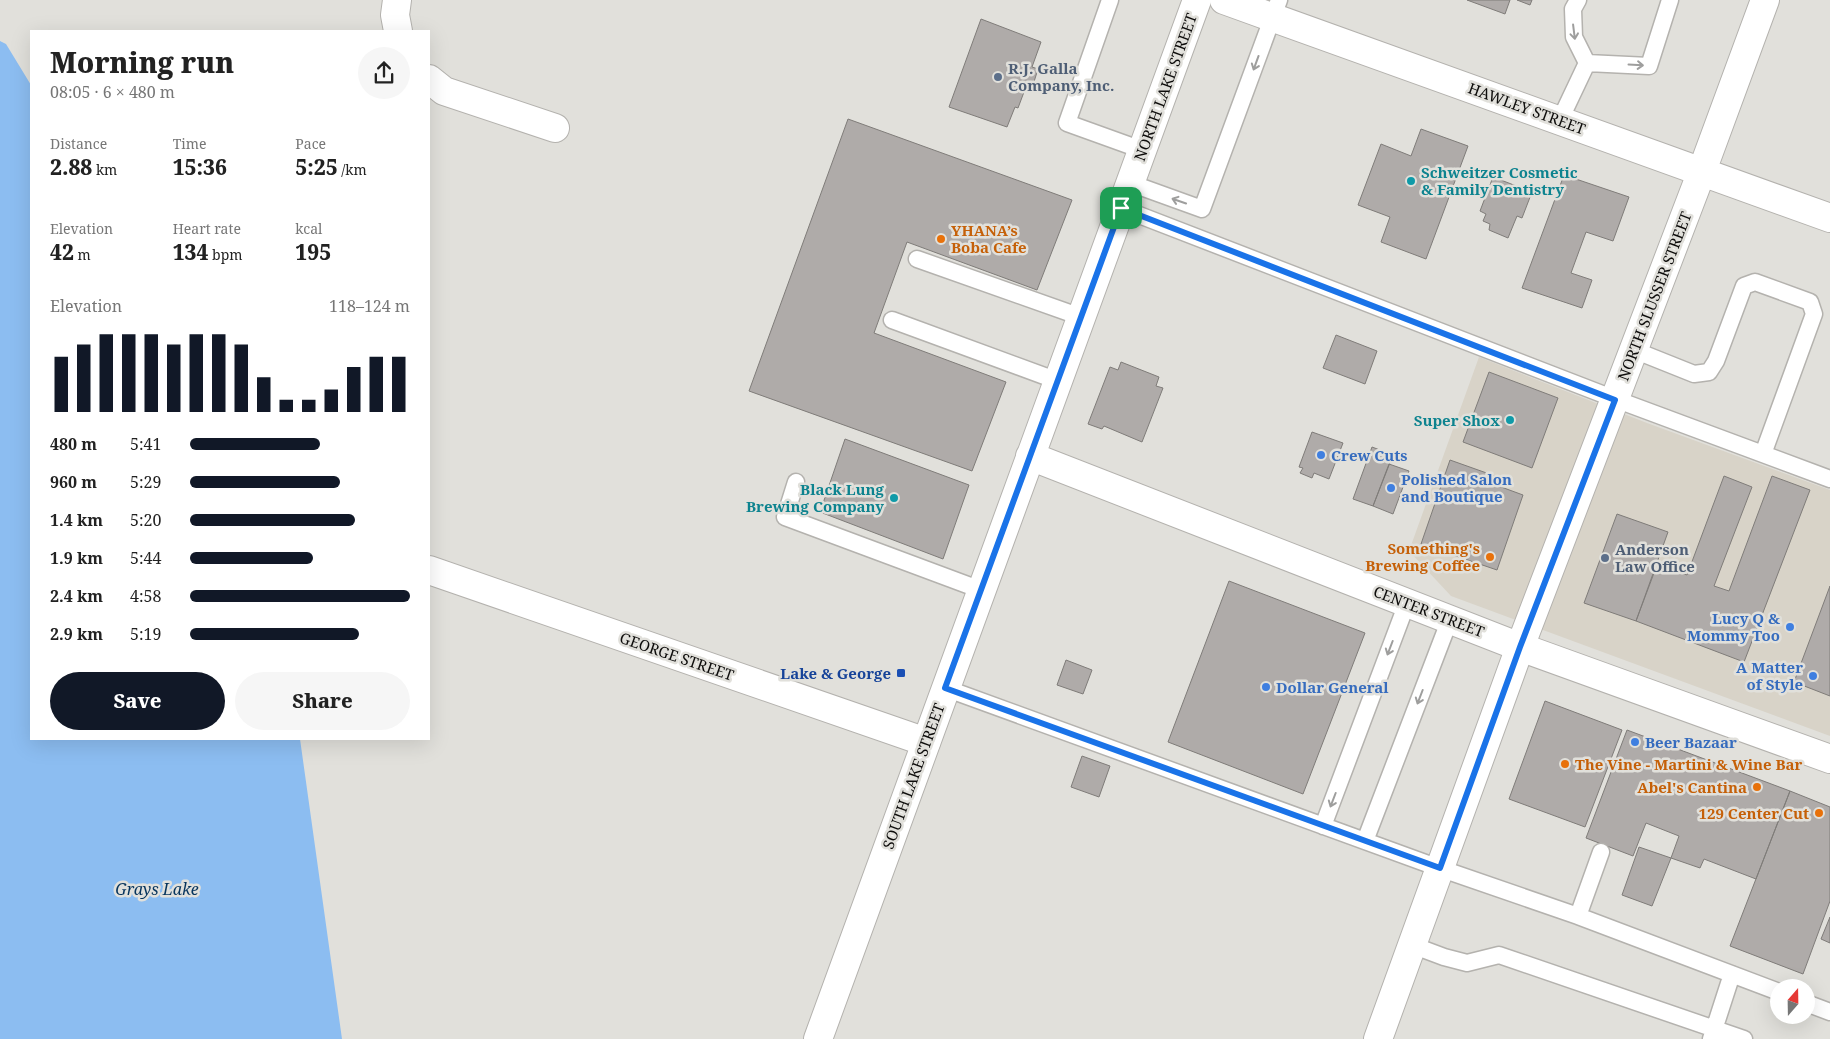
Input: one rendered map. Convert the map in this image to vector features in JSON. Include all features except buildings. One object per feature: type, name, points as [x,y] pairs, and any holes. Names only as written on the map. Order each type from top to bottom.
[{"type":"street","points":[[397,0],[395,15],[398,30]]},
{"type":"street","name":"NORTH LAKE STREET","points":[[1030,456],[1197,0]]},
{"type":"street","name":"HAWLEY STREET","points":[[1224,0],[1276,9],[1560,120],[1830,218]]},
{"type":"street","name":"NORTH SLUSSER STREET","points":[[1378,1039],[1520,647],[1702,171],[1765,0]]},
{"type":"street","points":[[430,79],[444,90],[556,128]]},
{"type":"street","name":"SOUTH LAKE STREET","points":[[818,1039],[1030,456]]},
{"type":"street","name":"CENTER STREET","points":[[1030,456],[1520,647],[1830,759]]},
{"type":"street","name":"GEORGE STREET","points":[[430,570],[926,742]]},
{"type":"lane","points":[[1110,0],[1067,123],[1142,150]]},
{"type":"lane","points":[[1578,0],[1573,9],[1574,37],[1587,63]]},
{"type":"lane","points":[[1587,63],[1649,66],[1670,0]]},
{"type":"lane","points":[[1125,196],[1202,209],[1276,9]]},
{"type":"lane","points":[[1560,120],[1587,63]]},
{"type":"lane","points":[[1125,196],[1615,400],[1830,479]]},
{"type":"lane","points":[[917,259],[1081,317]]},
{"type":"lane","points":[[1634,350],[1694,374],[1709,372],[1716,361],[1744,286],[1755,282],[1810,302],[1814,314],[1763,454]]},
{"type":"lane","points":[[892,320],[1058,381]]},
{"type":"lane","points":[[796,482],[785,517],[981,590]]},
{"type":"lane","points":[[1323,826],[1407,603]]},
{"type":"lane","points":[[1365,841],[1450,619]]},
{"type":"lane","points":[[945,688],[1323,826],[1578,916],[1770,989]]},
{"type":"lane","points":[[1578,916],[1601,852]]},
{"type":"lane","points":[[1412,946],[1467,963],[1499,955],[1713,1034],[1744,1039]]},
{"type":"lane","points":[[1713,1034],[1732,974]]},
{"type":"lane","points":[[1815,1006],[1830,1012]]},
{"type":"shaded area","points":[[1479,357],[1647,423],[1830,490],[1830,736],[1451,596],[1409,551]]},
{"type":"water","name":"Grays Lake","points":[[0,41],[6,44],[30,83],[30,740],[300,740],[342,1039],[0,1039]]},
{"type":"place","name":"R.J. Galla Company, Inc.","points":[[998,77]]},
{"type":"place","name":"Schweitzer Cosmetic & Family Dentistry","points":[[1411,181]]},
{"type":"place","name":"YHANA’s Boba Cafe","points":[[941,239]]},
{"type":"place","name":"Super Shox","points":[[1510,420]]},
{"type":"place","name":"Crew Cuts","points":[[1321,455]]},
{"type":"place","name":"Polished Salon and Boutique","points":[[1391,488]]},
{"type":"place","name":"Black Lung Brewing Company","points":[[894,498]]},
{"type":"place","name":"Something's Brewing Coffee","points":[[1490,557]]},
{"type":"place","name":"Anderson Law Office","points":[[1605,558]]},
{"type":"place","name":"Lucy Q & Mommy Too","points":[[1790,627]]},
{"type":"place","name":"Lake & George","points":[[901,673]]},
{"type":"place","name":"A Matter of Style","points":[[1813,676]]},
{"type":"place","name":"Dollar General","points":[[1266,687]]},
{"type":"place","name":"Beer Bazaar","points":[[1635,742]]},
{"type":"place","name":"The Vine - Martini & Wine Bar","points":[[1565,764]]},
{"type":"place","name":"Abel's Cantina","points":[[1757,787]]},
{"type":"place","name":"129 Center Cut","points":[[1819,813]]},
{"type":"route","points":[[1121,208],[1615,400],[1520,647],[1440,868],[945,688],[1121,208]]}]
